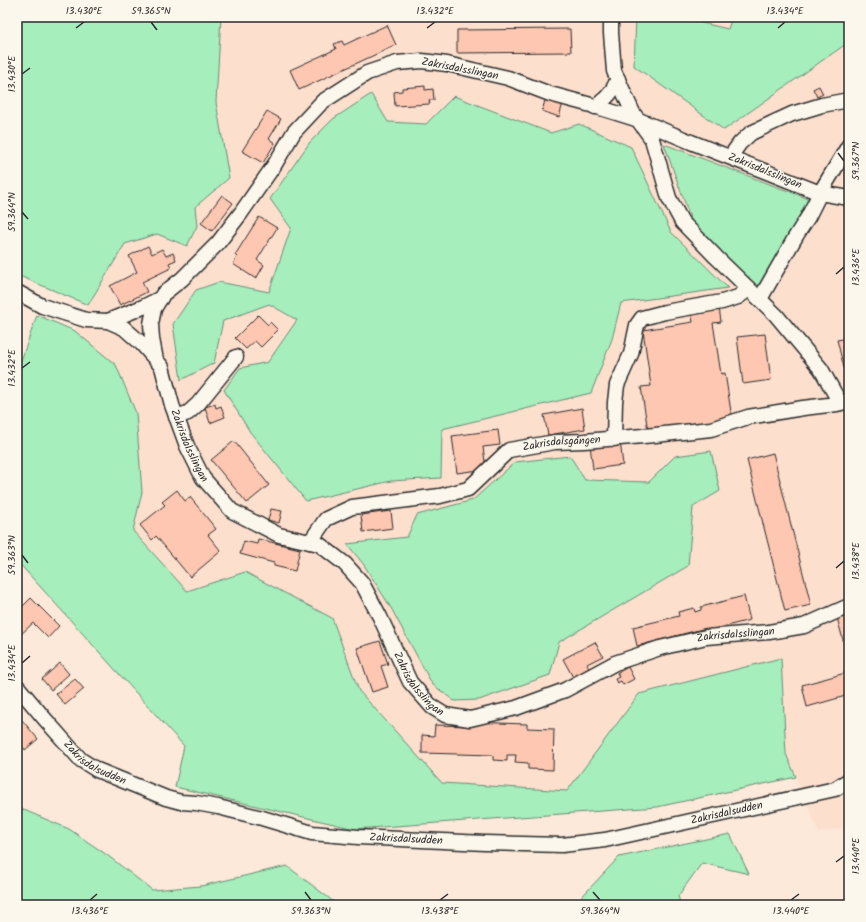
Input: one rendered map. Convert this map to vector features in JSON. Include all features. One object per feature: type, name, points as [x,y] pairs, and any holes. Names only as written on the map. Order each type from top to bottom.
[{"type":"street","points":[[611,17],[614,71],[633,113],[638,120]]},
{"type":"street","name":"Zakrisdalsslingan","points":[[156,360],[151,324],[154,310],[163,294],[218,243],[275,164],[294,132],[322,102],[366,73],[397,62],[422,61],[447,64],[508,78],[550,94],[638,120],[820,193],[849,198]]},
{"type":"street","points":[[595,107],[612,91],[618,79]]},
{"type":"street","points":[[730,157],[740,143],[751,133],[792,114],[822,105],[849,100]]},
{"type":"street","name":"Zakrisdalsgången","points":[[310,542],[326,520],[352,507],[440,496],[468,489],[509,450],[555,442],[584,442],[711,429],[748,417],[845,402],[821,369],[776,315],[682,222],[668,198],[652,139],[638,120]]},
{"type":"street","points":[[760,299],[849,145]]},
{"type":"street","points":[[614,439],[617,385],[630,354],[637,325],[642,318],[665,312],[722,302],[738,297],[749,289]]},
{"type":"street","points":[[17,292],[42,306],[86,320],[108,321]]},
{"type":"street","name":"Zakrisdalsslingan","points":[[108,321],[161,298]]},
{"type":"street","name":"Zakrisdalsslingan","points":[[108,321],[124,328],[142,344],[162,367],[176,417],[187,446],[203,478],[232,511],[278,535],[319,544],[345,564],[362,583],[380,617],[410,682],[432,707],[445,715],[470,719],[516,708],[564,690],[615,663],[660,648],[706,637],[768,632],[804,626],[849,606]]},
{"type":"street","points":[[176,417],[188,413],[198,404],[236,357]]},
{"type":"street","name":"Zakrisdalsudden","points":[[17,686],[81,760],[97,770],[166,798],[181,802],[218,807],[312,833],[366,838],[562,845],[605,840],[835,789],[849,780]]},
{"type":"street","name":"Zakrisdalsudden","points":[[835,789],[849,792]]},
{"type":"shaded area","points":[[221,17],[636,17],[634,66],[823,60],[849,42],[849,827],[819,833],[786,754],[781,658],[639,694],[567,791],[442,783],[359,691],[332,618],[245,572],[187,591],[133,531],[142,492],[75,331],[88,305],[125,244],[157,234],[197,226],[195,207],[229,178],[216,102]],"holes":[[[454,96],[551,133],[579,124],[631,147],[671,232],[728,287],[621,303],[612,339],[591,393],[442,429],[441,478],[391,481],[306,501],[240,368],[268,362],[297,320],[269,304],[223,321],[181,380],[173,324],[196,290],[219,282],[269,292],[291,228],[388,122],[426,124]],[[664,144],[809,199],[757,288]],[[675,456],[693,507],[688,566],[559,642],[549,675],[432,684],[391,608],[364,565],[347,545],[407,537],[417,515],[473,500],[515,462],[585,480],[649,482]]]},
{"type":"shaded area","points":[[676,17],[732,17],[729,29]]},
{"type":"green space","points":[[17,17],[221,17],[216,102],[229,178],[195,207],[197,226],[187,246],[157,234],[125,244],[88,305],[17,275]]},
{"type":"green space","points":[[636,17],[676,17],[728,29],[732,17],[849,17],[849,42],[724,130],[634,66]]},
{"type":"green space","points":[[371,94],[388,122],[426,124],[454,96],[551,133],[579,124],[631,147],[671,232],[728,288],[621,303],[612,339],[591,393],[442,429],[441,478],[391,481],[306,501],[250,432],[224,390],[240,368],[268,362],[297,320],[269,304],[223,321],[214,363],[181,380],[173,324],[196,290],[219,282],[269,292],[291,228],[270,199],[310,142],[333,119]]},
{"type":"green space","points":[[664,144],[809,199],[757,289],[691,220]]},
{"type":"green space","points":[[37,315],[75,331],[116,365],[136,413],[142,492],[133,531],[187,591],[245,572],[332,618],[359,691],[442,783],[567,791],[639,694],[781,658],[786,754],[796,777],[657,807],[355,829],[175,787],[184,746],[17,561],[17,372]]},
{"type":"green space","points":[[711,451],[720,491],[693,507],[688,566],[559,642],[550,675],[479,700],[454,701],[432,684],[391,608],[364,565],[347,544],[407,537],[417,515],[473,500],[515,462],[570,456],[585,480],[649,482],[675,456]]},
{"type":"green space","points":[[17,807],[69,829],[107,855],[152,890],[201,886],[287,866],[338,905],[17,905]]},
{"type":"green space","points":[[730,834],[749,874],[702,863],[678,896],[681,905],[574,905],[619,857]]},
{"type":"building","points":[[387,25],[396,45],[299,90],[290,70],[336,49],[334,44],[342,41],[344,45]]},
{"type":"building","points":[[570,29],[571,52],[457,53],[457,30]]},
{"type":"building","points":[[425,86],[425,90],[433,89],[434,100],[429,100],[430,104],[395,106],[394,92],[402,91],[402,88]]},
{"type":"building","points":[[819,86],[823,94],[817,97],[813,89]]},
{"type":"building","points":[[546,97],[563,103],[559,117],[542,111]]},
{"type":"building","points":[[267,111],[281,119],[269,139],[275,143],[263,163],[242,151]]},
{"type":"building","points":[[222,195],[233,203],[212,231],[201,223]]},
{"type":"building","points":[[259,217],[277,228],[257,260],[264,265],[256,279],[233,264],[237,257],[235,255]]},
{"type":"building","points":[[148,246],[152,254],[162,249],[166,256],[173,253],[176,260],[169,263],[171,268],[142,282],[147,292],[120,305],[110,286],[137,272],[129,256]]},
{"type":"building","points":[[719,307],[721,322],[713,323],[721,374],[725,373],[732,418],[648,431],[641,387],[651,386],[643,330],[693,322],[691,311]]},
{"type":"building","points":[[258,315],[268,325],[270,322],[278,330],[261,347],[255,341],[246,349],[235,338]]},
{"type":"building","points":[[765,334],[771,380],[743,384],[737,337]]},
{"type":"building","points":[[849,338],[849,388],[837,340]]},
{"type":"building","points":[[215,404],[216,408],[221,406],[225,417],[210,423],[205,407]]},
{"type":"building","points":[[582,408],[585,429],[548,435],[544,415]]},
{"type":"building","points":[[498,430],[500,445],[483,447],[486,469],[457,473],[452,436]]},
{"type":"building","points":[[234,441],[269,485],[247,503],[211,460]]},
{"type":"building","points":[[620,441],[623,465],[593,469],[590,445]]},
{"type":"building","points":[[773,453],[811,605],[785,611],[747,460]]},
{"type":"building","points":[[177,490],[185,501],[190,497],[216,529],[208,535],[221,551],[190,577],[156,536],[152,540],[140,525],[165,505],[162,502]]},
{"type":"building","points":[[271,509],[282,511],[279,523],[268,520]]},
{"type":"building","points":[[391,511],[393,528],[363,532],[361,515]]},
{"type":"building","points":[[258,539],[300,549],[295,571],[274,566],[274,563],[240,554],[244,541],[257,544]]},
{"type":"building","points":[[744,596],[750,620],[707,631],[706,628],[637,646],[633,627],[679,616],[678,612],[694,608],[695,612],[701,610],[701,607]]},
{"type":"building","points":[[31,598],[59,626],[48,638],[33,623],[17,638],[17,612]]},
{"type":"building","points":[[849,611],[849,662],[836,614]]},
{"type":"building","points":[[380,641],[388,664],[381,666],[388,687],[372,692],[357,648]]},
{"type":"building","points":[[595,642],[603,656],[587,664],[590,670],[574,679],[563,659]]},
{"type":"building","points":[[60,663],[69,674],[51,690],[42,679]]},
{"type":"building","points":[[628,667],[634,679],[623,685],[621,681],[617,683],[615,679],[619,677],[617,673]]},
{"type":"building","points":[[849,672],[849,695],[807,707],[802,685]]},
{"type":"building","points":[[75,679],[84,689],[65,705],[56,694]]},
{"type":"building","points":[[17,714],[38,739],[25,750],[20,743],[17,746]]},
{"type":"building","points":[[469,722],[527,724],[527,728],[554,729],[553,770],[528,769],[528,763],[515,762],[516,755],[507,755],[507,761],[493,760],[493,755],[422,753],[422,735],[434,736],[435,725],[469,726]]}]
